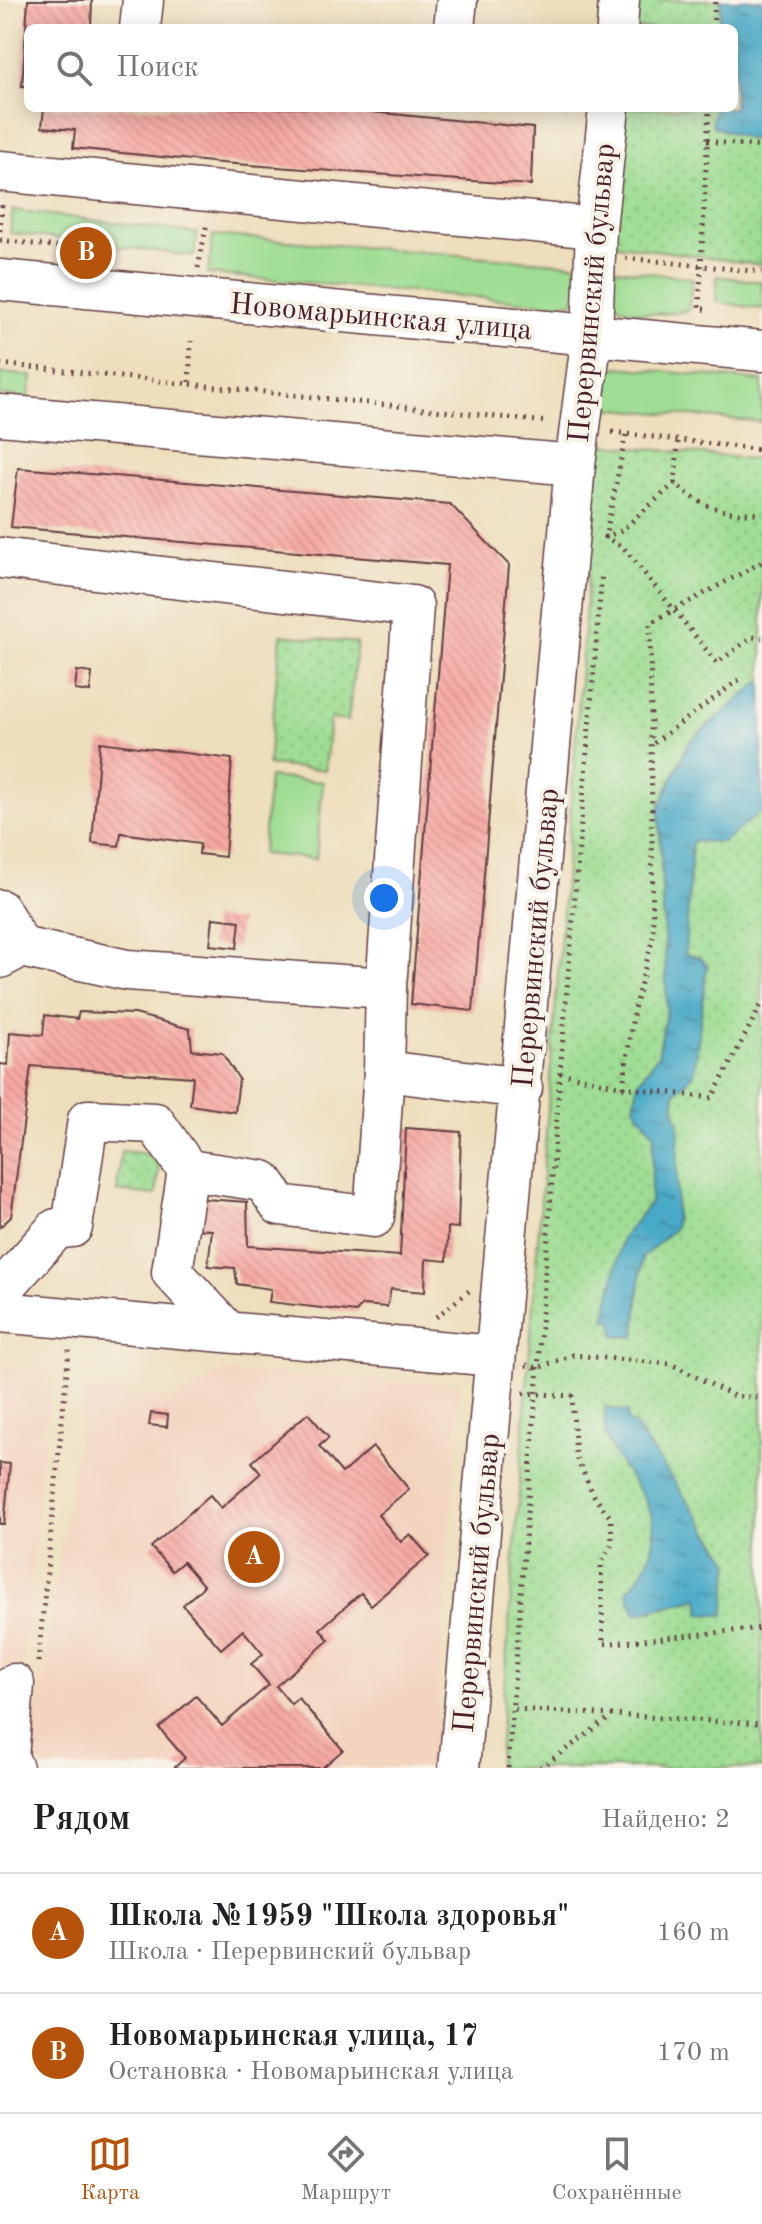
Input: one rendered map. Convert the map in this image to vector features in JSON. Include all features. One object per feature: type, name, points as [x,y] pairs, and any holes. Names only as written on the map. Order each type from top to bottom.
[{"type":"street","points":[[140,24],[143,0]]},
{"type":"street","points":[[454,24],[457,0]]},
{"type":"street","points":[[617,24],[619,0]]},
{"type":"street","name":"Перервинский бульвар","points":[[459,1768],[577,445],[592,335],[596,228],[609,112]]},
{"type":"street","points":[[1,186],[596,228]]},
{"type":"street","name":"Новомарьинская улица","points":[[0,280],[762,351]]},
{"type":"street","points":[[0,415],[577,445]]},
{"type":"street","points":[[0,558],[413,606],[386,988],[374,1217],[280,1205],[263,1181],[188,1170]]},
{"type":"street","points":[[0,910],[10,952],[127,970],[386,988]]},
{"type":"street","points":[[384,1071],[522,1088]]},
{"type":"street","points":[[0,1292],[56,1229],[72,1227],[88,1120],[155,1123],[188,1170],[172,1272],[228,1332]]},
{"type":"street","points":[[0,1312],[397,1348],[494,1374]]},
{"type":"street","points":[[13,1693],[8,1758],[13,1768]]},
{"type":"path","points":[[713,24],[715,0]]},
{"type":"path","points":[[709,112],[699,309],[715,310]]},
{"type":"path","points":[[707,141],[762,147]]},
{"type":"path","points":[[0,231],[1,186]]},
{"type":"path","points":[[198,273],[207,222]]},
{"type":"path","points":[[0,240],[122,255]]},
{"type":"path","points":[[183,262],[198,264]]},
{"type":"path","points":[[189,382],[191,341]]},
{"type":"path","points":[[0,364],[189,382],[577,445],[626,434],[762,450]]},
{"type":"path","points":[[604,553],[626,434]]},
{"type":"path","points":[[605,537],[621,531],[675,483],[678,442]]},
{"type":"path","points":[[675,483],[709,508],[739,515],[762,513]]},
{"type":"path","points":[[605,537],[624,548],[717,663],[752,637],[762,638]]},
{"type":"path","points":[[762,562],[682,603],[676,612],[650,623],[653,938],[634,1009],[623,1087],[712,1098],[762,1003]]},
{"type":"path","points":[[508,1768],[603,569]]},
{"type":"path","points":[[653,744],[740,679]]},
{"type":"path","points":[[397,1348],[477,1285]]},
{"type":"path","points":[[13,1693],[37,1668],[72,1317]]},
{"type":"path","points":[[494,1374],[538,1368],[573,1355],[671,1364],[734,1396],[762,1398]]},
{"type":"path","points":[[494,1374],[536,1394],[572,1396],[576,1457],[595,1498],[611,1518],[612,1544],[601,1563],[603,1644],[762,1628]]},
{"type":"path","points":[[515,1709],[762,1724]]},
{"type":"path","points":[[540,1768],[612,1717]]},
{"type":"shaded area","points":[[0,1365],[50,1373],[23,1668],[0,1717]]},
{"type":"shaded area","points":[[220,1372],[459,1384],[434,1768],[44,1768],[27,1748],[30,1720],[37,1713],[85,1391],[176,1400]]},
{"type":"green space","points":[[632,0],[762,0],[762,265],[611,244],[623,112],[738,112],[738,24],[630,24]]},
{"type":"green space","points":[[13,210],[197,233],[194,256],[10,233]]},
{"type":"green space","points":[[213,235],[583,265],[581,294],[572,302],[551,304],[208,274]]},
{"type":"green space","points":[[608,268],[693,278],[688,310],[648,313],[619,306],[610,293]]},
{"type":"green space","points":[[717,276],[762,282],[762,309],[716,302]]},
{"type":"green space","points":[[618,367],[762,381],[762,422],[604,408],[598,394],[603,374]]},
{"type":"green space","points":[[0,373],[32,376],[28,398],[0,395]]},
{"type":"green space","points":[[598,444],[762,460],[762,1768],[498,1768]]},
{"type":"green space","points":[[281,635],[357,643],[348,721],[330,719],[325,770],[268,765]]},
{"type":"green space","points":[[269,777],[323,782],[316,859],[262,854]]},
{"type":"green space","points":[[121,1151],[160,1155],[156,1195],[117,1191]]},
{"type":"water","points":[[721,0],[762,0],[762,139],[749,139],[712,126],[714,112],[738,112],[738,24],[719,24]]},
{"type":"water","points":[[762,680],[762,811],[723,842],[692,841],[685,954],[700,958],[707,966],[694,1074],[675,1093],[674,1109],[679,1123],[675,1228],[642,1258],[635,1337],[615,1336],[613,1320],[605,1319],[622,1239],[650,1203],[654,1134],[634,1107],[638,1083],[658,1055],[667,1008],[659,808],[689,742]]},
{"type":"water","points":[[605,1407],[627,1412],[628,1423],[633,1423],[730,1562],[724,1615],[701,1614],[699,1598],[636,1614],[627,1592],[648,1561],[654,1541],[653,1523],[648,1507],[612,1449],[605,1432]]},
{"type":"building","points":[[28,0],[92,0],[91,24],[26,24]]},
{"type":"building","points":[[44,112],[371,112],[533,128],[531,185],[221,163],[73,148],[75,130],[42,127]]},
{"type":"building","points":[[18,468],[450,504],[509,565],[473,1011],[411,1004],[447,565],[11,527]]},
{"type":"building","points":[[77,671],[92,673],[90,692],[75,690]]},
{"type":"building","points":[[100,742],[232,759],[225,857],[199,854],[200,844],[121,833],[119,846],[92,843]]},
{"type":"building","points":[[213,918],[240,921],[237,948],[210,945]]},
{"type":"building","points":[[79,1012],[135,1014],[190,1029],[192,1050],[222,1053],[239,1079],[235,1112],[190,1105],[193,1077],[31,1066],[11,1217],[0,1227],[0,1064],[8,1065],[10,1032],[43,1035],[45,1015],[77,1019]]},
{"type":"building","points":[[406,1128],[461,1132],[458,1228],[448,1227],[447,1261],[426,1259],[425,1292],[391,1289],[387,1307],[362,1305],[356,1312],[269,1302],[271,1289],[237,1284],[235,1268],[208,1266],[212,1230],[190,1229],[190,1198],[247,1202],[248,1246],[400,1256]]},
{"type":"building","points":[[151,1413],[168,1415],[167,1427],[149,1425]]},
{"type":"building","points":[[308,1413],[329,1438],[319,1446],[342,1473],[373,1447],[409,1489],[378,1515],[401,1542],[410,1534],[429,1556],[371,1605],[361,1593],[320,1629],[329,1640],[276,1686],[291,1704],[298,1698],[343,1750],[322,1768],[174,1768],[185,1758],[159,1728],[196,1696],[222,1726],[269,1685],[251,1664],[263,1654],[243,1630],[221,1649],[183,1605],[204,1586],[183,1562],[172,1571],[151,1547],[210,1495],[221,1508],[261,1473],[252,1462]]},
{"type":"building","points":[[0,1463],[10,1464],[4,1524],[0,1524]]},
{"type":"place","name":"Новомарьинская улица, 17","points":[[86,253]]},
{"type":"place","name":"Школа №1959 \"Школа здоровья\"","points":[[254,1557]]}]
